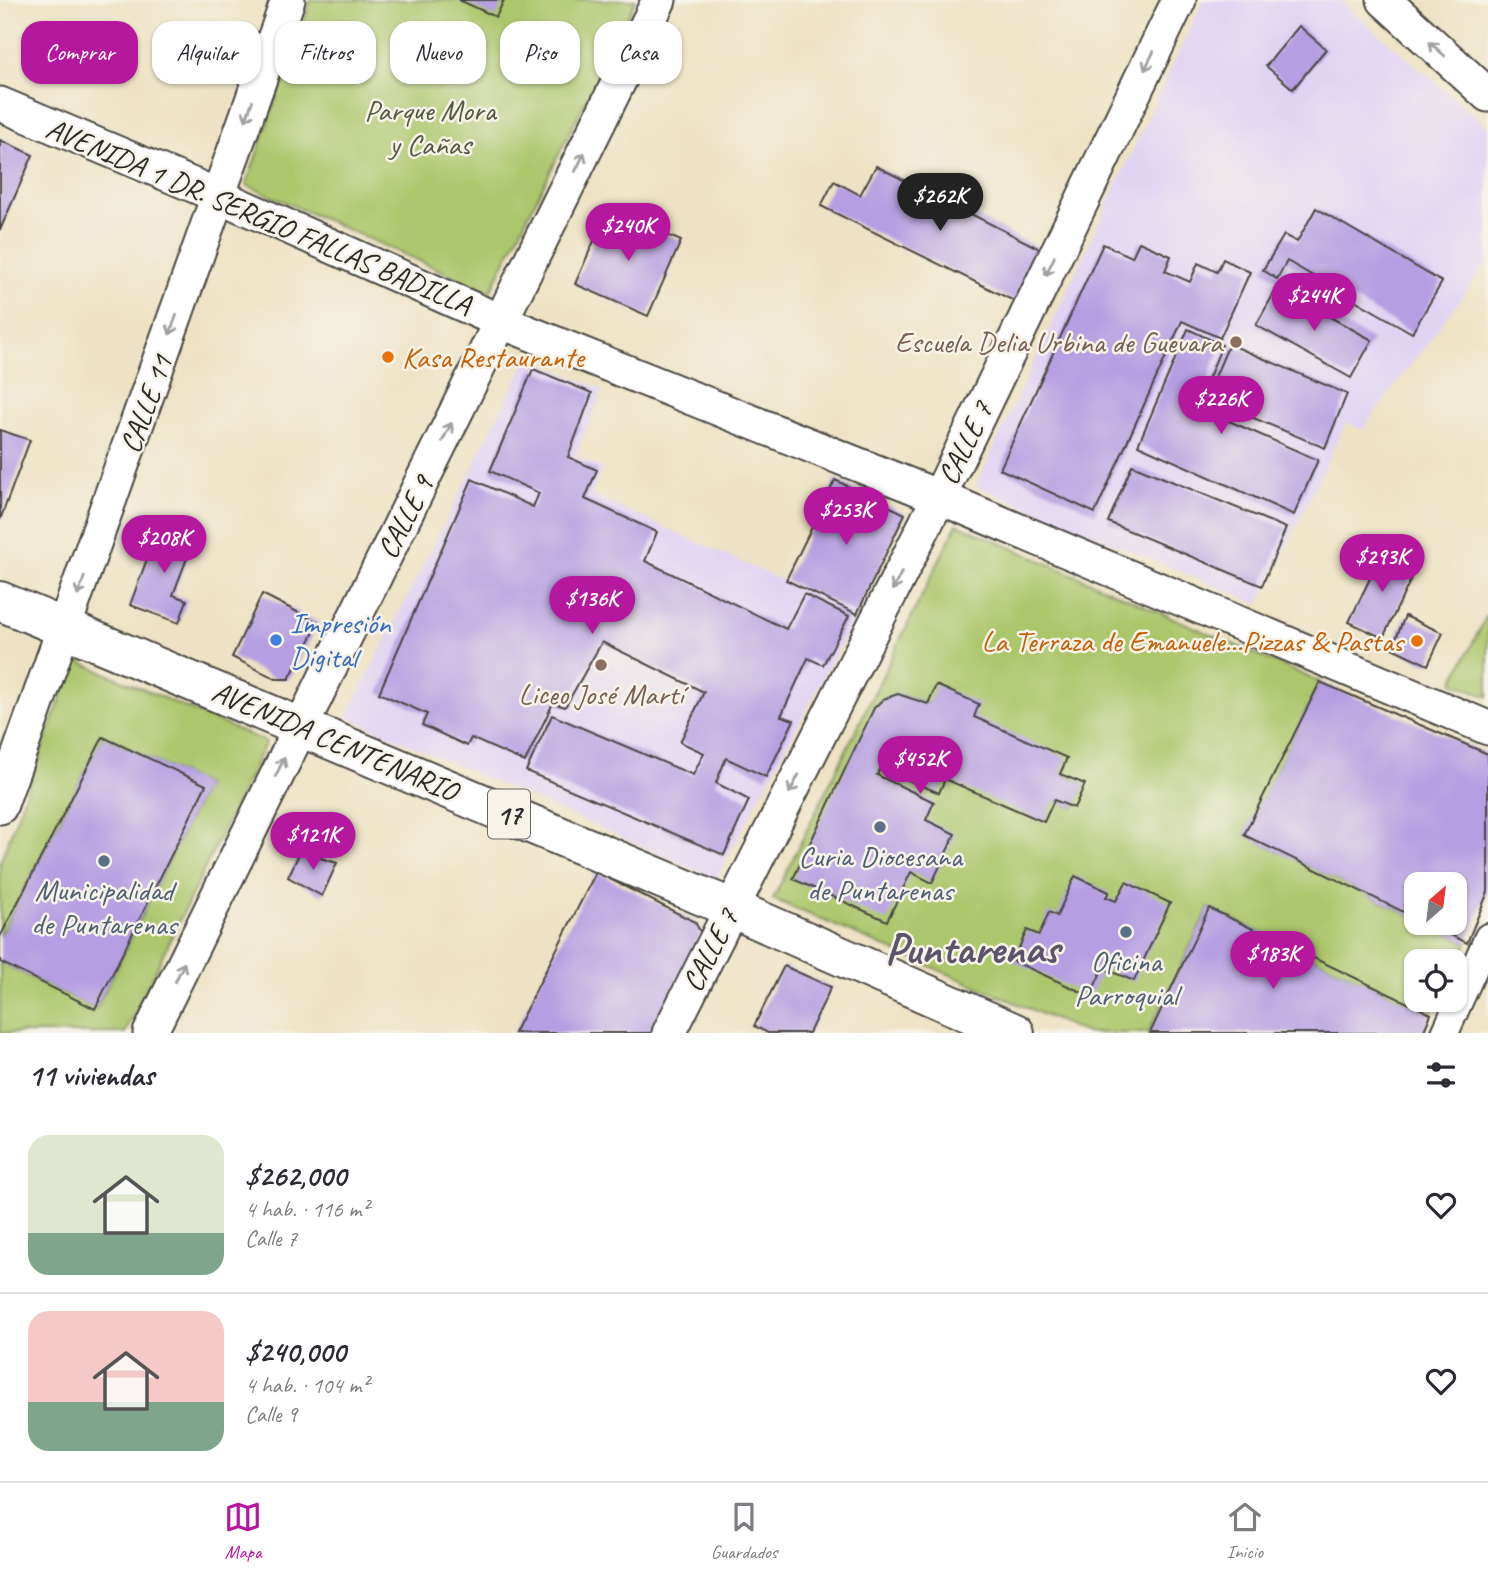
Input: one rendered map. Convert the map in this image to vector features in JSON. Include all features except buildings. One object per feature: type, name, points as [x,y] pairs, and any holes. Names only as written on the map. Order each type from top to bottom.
[{"type":"main road","name":"AVENIDA CENTENARIO","points":[[0,601],[731,908],[1015,1033]]},
{"type":"street","name":"CALLE 11","points":[[0,807],[66,629],[288,0]]},
{"type":"street","name":"CALLE 9","points":[[150,1033],[659,0]]},
{"type":"street","name":"CALLE 7","points":[[669,1033],[939,498],[1179,0]]},
{"type":"street","points":[[1384,0],[1488,95]]},
{"type":"street","name":"AVENIDA 1 DR. SERGIO FALLAS BADILLA","points":[[0,104],[219,196],[502,322],[939,498],[1488,728]]},
{"type":"street","points":[[1445,1033],[1488,936]]},
{"type":"shaded area","name":"Escuela Delia Urbina de Guevara","points":[[1203,0],[1339,0],[1488,127],[1488,262],[1362,430],[1346,422],[1259,604],[976,486]]},
{"type":"shaded area","name":"Liceo José Martí","points":[[528,357],[603,390],[575,456],[602,468],[592,495],[857,614],[716,879],[347,717]]},
{"type":"green space","name":"Parque Mora y Cañas","points":[[311,0],[636,0],[626,21],[594,21],[594,84],[490,292],[246,185],[281,84],[376,84],[376,21],[304,21]]},
{"type":"green space","points":[[957,524],[1320,682],[1245,835],[1404,912],[1404,935],[1451,935],[1467,943],[1464,949],[1404,949],[1404,1001],[1209,908],[1148,1033],[1086,1033],[773,899]],"holes":[[[898,694],[928,704],[1084,784],[1074,808],[1054,800],[945,779],[938,793],[902,777],[908,762],[888,753],[874,708],[883,699]]]},
{"type":"green space","points":[[1488,613],[1488,697],[1453,682]]},
{"type":"green space","points":[[75,660],[266,742],[125,1033],[0,1033],[0,962],[96,1009],[206,785],[103,737],[0,937],[0,863]]},
{"type":"place","name":"Escuela Delia Urbina de Guevara","points":[[1236,342]]},
{"type":"place","name":"Kasa Restaurante","points":[[388,357]]},
{"type":"place","name":"Impresión Digital","points":[[276,640]]},
{"type":"place","name":"La Terraza de Emanuele...Pizzas & Pastas","points":[[1417,641]]},
{"type":"place","name":"Liceo José Martí","points":[[601,665]]},
{"type":"place","name":"Curia Diocesana de Puntarenas","points":[[880,827]]},
{"type":"place","name":"Municipalidad de Puntarenas","points":[[104,861]]},
{"type":"place","name":"Oficina Parroquial","points":[[1126,932]]},
{"type":"district","name":"Puntarenas","points":[[972,948]]}]
